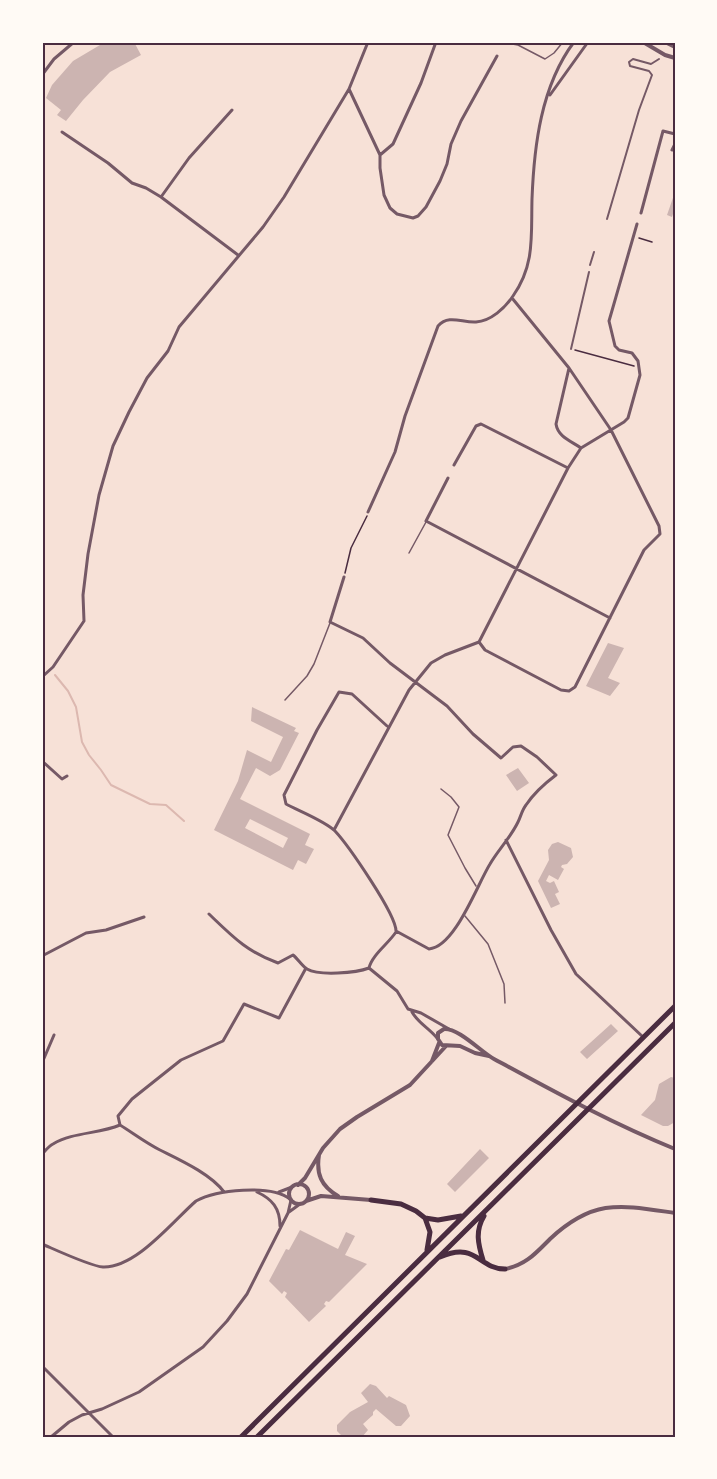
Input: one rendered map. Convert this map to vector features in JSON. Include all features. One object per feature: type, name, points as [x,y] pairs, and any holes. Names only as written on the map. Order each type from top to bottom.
[{"type":"highway","points":[[241,1437],[675,1006]]},
{"type":"highway","points":[[256,1437],[675,1023]]},
{"type":"highway","points":[[371,1200],[402,1204],[425,1218],[438,1220],[463,1216]]},
{"type":"highway","points":[[483,1260],[477,1234],[479,1223],[488,1208]]},
{"type":"highway","points":[[425,1218],[430,1232],[426,1252]]},
{"type":"highway","points":[[436,1259],[449,1254],[472,1253],[496,1268],[506,1269]]},
{"type":"street","points":[[42,75],[54,59],[74,42]]},
{"type":"street","points":[[42,677],[53,667],[84,621],[83,595],[99,495],[117,438],[147,378],[168,351],[179,327],[263,227],[284,197],[349,88],[368,42]]},
{"type":"street","points":[[380,155],[393,144],[421,83],[436,42]]},
{"type":"street","points":[[368,512],[395,452],[405,416],[438,326],[446,320],[475,322],[488,319],[512,298],[526,271],[531,255],[534,155],[538,129],[553,78],[574,42]]},
{"type":"street","points":[[548,99],[588,42]]},
{"type":"street","points":[[643,42],[675,58]]},
{"type":"street","points":[[665,42],[675,47]]},
{"type":"street","points":[[349,88],[380,155],[384,195],[390,207],[397,214],[405,217],[418,216],[426,207],[440,181],[447,164],[451,144],[461,121],[497,56]]},
{"type":"street","points":[[607,219],[639,110],[652,75],[649,71],[630,66],[628,62],[633,59],[651,64],[659,59]]},
{"type":"street","points":[[161,197],[189,158],[232,110]]},
{"type":"street","points":[[640,213],[663,131],[675,134]]},
{"type":"street","points":[[62,132],[108,163],[132,183],[161,197],[238,255]]},
{"type":"street","points":[[672,150],[675,144]]},
{"type":"street","points":[[334,830],[408,690],[431,663],[479,642],[568,468],[581,448],[628,418],[640,375],[639,361],[632,353],[620,351],[615,346],[609,321],[638,224]]},
{"type":"street","points":[[590,265],[594,252]]},
{"type":"street","points":[[571,349],[589,272]]},
{"type":"street","points":[[479,642],[484,650],[569,692],[575,687],[644,550],[660,534],[659,526],[611,430],[569,368],[512,298]]},
{"type":"street","points":[[569,368],[556,424],[557,431],[581,448]]},
{"type":"street","points":[[454,465],[476,426],[481,424],[568,468]]},
{"type":"street","points":[[448,478],[426,521],[610,618]]},
{"type":"street","points":[[344,577],[330,622],[363,638],[390,663],[447,706],[473,734],[495,750],[501,758],[513,747],[522,746],[556,775],[540,788],[525,806],[518,823],[477,887],[465,916],[440,945],[433,949],[422,947],[396,931]]},
{"type":"street","points":[[369,968],[371,961],[390,941],[396,931],[396,925],[388,909],[334,830],[286,804],[284,795],[336,695],[343,692],[352,694],[387,726]]},
{"type":"street","points":[[42,761],[62,778],[67,776]]},
{"type":"street","points":[[506,840],[576,974],[643,1037]]},
{"type":"street","points":[[209,915],[257,956],[278,963],[293,955],[306,968],[321,973],[358,972],[369,968]]},
{"type":"street","points":[[42,956],[86,933],[106,930],[144,917]]},
{"type":"street","points":[[224,1192],[216,1183],[176,1156],[161,1150],[120,1125],[118,1116],[132,1099],[181,1060],[223,1041],[244,1004],[279,1018],[306,968]]},
{"type":"street","points":[[369,968],[397,991],[417,1020],[431,1030],[446,1046]]},
{"type":"street","points":[[412,1012],[422,1013],[451,1029],[489,1056]]},
{"type":"street","points":[[451,1029],[455,1039],[452,1045]]},
{"type":"street","points":[[431,1062],[439,1041],[440,1030],[451,1029]]},
{"type":"street","points":[[42,1063],[54,1035]]},
{"type":"street","points":[[42,1244],[101,1267],[118,1266],[140,1253],[196,1201],[206,1195],[224,1192],[277,1192],[298,1185],[308,1174],[320,1152],[340,1129],[410,1085],[446,1046],[452,1045],[489,1056],[585,1108],[675,1149]]},
{"type":"street","points":[[42,1154],[53,1144],[106,1131],[120,1125]]},
{"type":"street","points":[[320,1152],[318,1168],[321,1181],[338,1197]]},
{"type":"street","points":[[306,1201],[308,1174]]},
{"type":"street","points":[[298,1185],[321,1196],[371,1200]]},
{"type":"street","points":[[51,1437],[69,1422],[82,1415],[139,1392],[203,1347],[227,1321],[247,1294],[288,1213],[289,1193],[292,1187]]},
{"type":"street","points":[[255,1191],[275,1205],[279,1216],[279,1231]]},
{"type":"street","points":[[277,1192],[294,1203],[300,1204]]},
{"type":"street","points":[[288,1213],[300,1204],[321,1196]]},
{"type":"street","points":[[506,1269],[525,1263],[566,1226],[589,1212],[615,1206],[675,1213]]},
{"type":"street","points":[[42,1366],[113,1437]]},
{"type":"lane","points":[[507,43],[518,45],[545,59],[554,53],[563,42]]},
{"type":"lane","points":[[409,554],[426,521]]},
{"type":"lane","points":[[285,700],[307,676],[314,664],[330,622]]},
{"type":"lane","points":[[441,789],[459,807],[448,835],[477,887]]},
{"type":"lane","points":[[465,916],[488,944],[504,984],[505,1003]]},
{"type":"path","points":[[639,238],[652,242]]},
{"type":"path","points":[[571,349],[634,366]]},
{"type":"path","points":[[344,577],[351,548],[368,512]]},
{"type":"building","points":[[105,42],[134,42],[141,55],[110,72],[66,121],[57,115],[61,110],[46,98],[52,85],[73,61]]},
{"type":"building","points":[[675,192],[675,215],[673,214],[672,217],[667,215]]},
{"type":"building","points":[[608,643],[624,648],[608,678],[620,683],[610,696],[586,686]]},
{"type":"building","points":[[252,707],[296,728],[294,731],[299,733],[280,770],[270,776],[256,768],[240,799],[310,834],[305,845],[314,849],[306,864],[298,860],[293,870],[214,830],[238,781],[247,750],[271,762],[283,737],[251,721]],"holes":[[[250,819],[288,838],[283,848],[245,828]]]},
{"type":"building","points":[[518,768],[529,783],[517,791],[506,775]]},
{"type":"building","points":[[558,842],[571,848],[573,857],[567,864],[562,865],[564,869],[558,880],[549,875],[546,881],[550,883],[554,881],[559,892],[555,894],[560,904],[551,908],[538,881],[549,860],[548,850],[552,844]]},
{"type":"building","points":[[611,1024],[618,1031],[587,1059],[580,1052]]},
{"type":"building","points":[[671,1077],[675,1078],[675,1122],[663,1126],[641,1115],[655,1100],[659,1084]]},
{"type":"building","points":[[480,1149],[489,1158],[455,1192],[447,1184]]},
{"type":"building","points":[[300,1230],[338,1249],[346,1232],[355,1236],[345,1255],[367,1264],[329,1302],[326,1301],[324,1304],[326,1306],[309,1322],[285,1297],[287,1293],[284,1291],[282,1294],[269,1281],[286,1249],[289,1250]]},
{"type":"building","points":[[370,1384],[376,1386],[387,1398],[389,1396],[406,1405],[410,1416],[401,1426],[396,1426],[376,1409],[363,1424],[368,1430],[362,1437],[343,1437],[337,1431],[337,1425],[350,1412],[368,1402],[361,1393]]},
{"type":"waterway","points":[[55,675],[68,691],[76,707],[82,742],[111,785],[150,804],[166,805],[184,821]]}]
